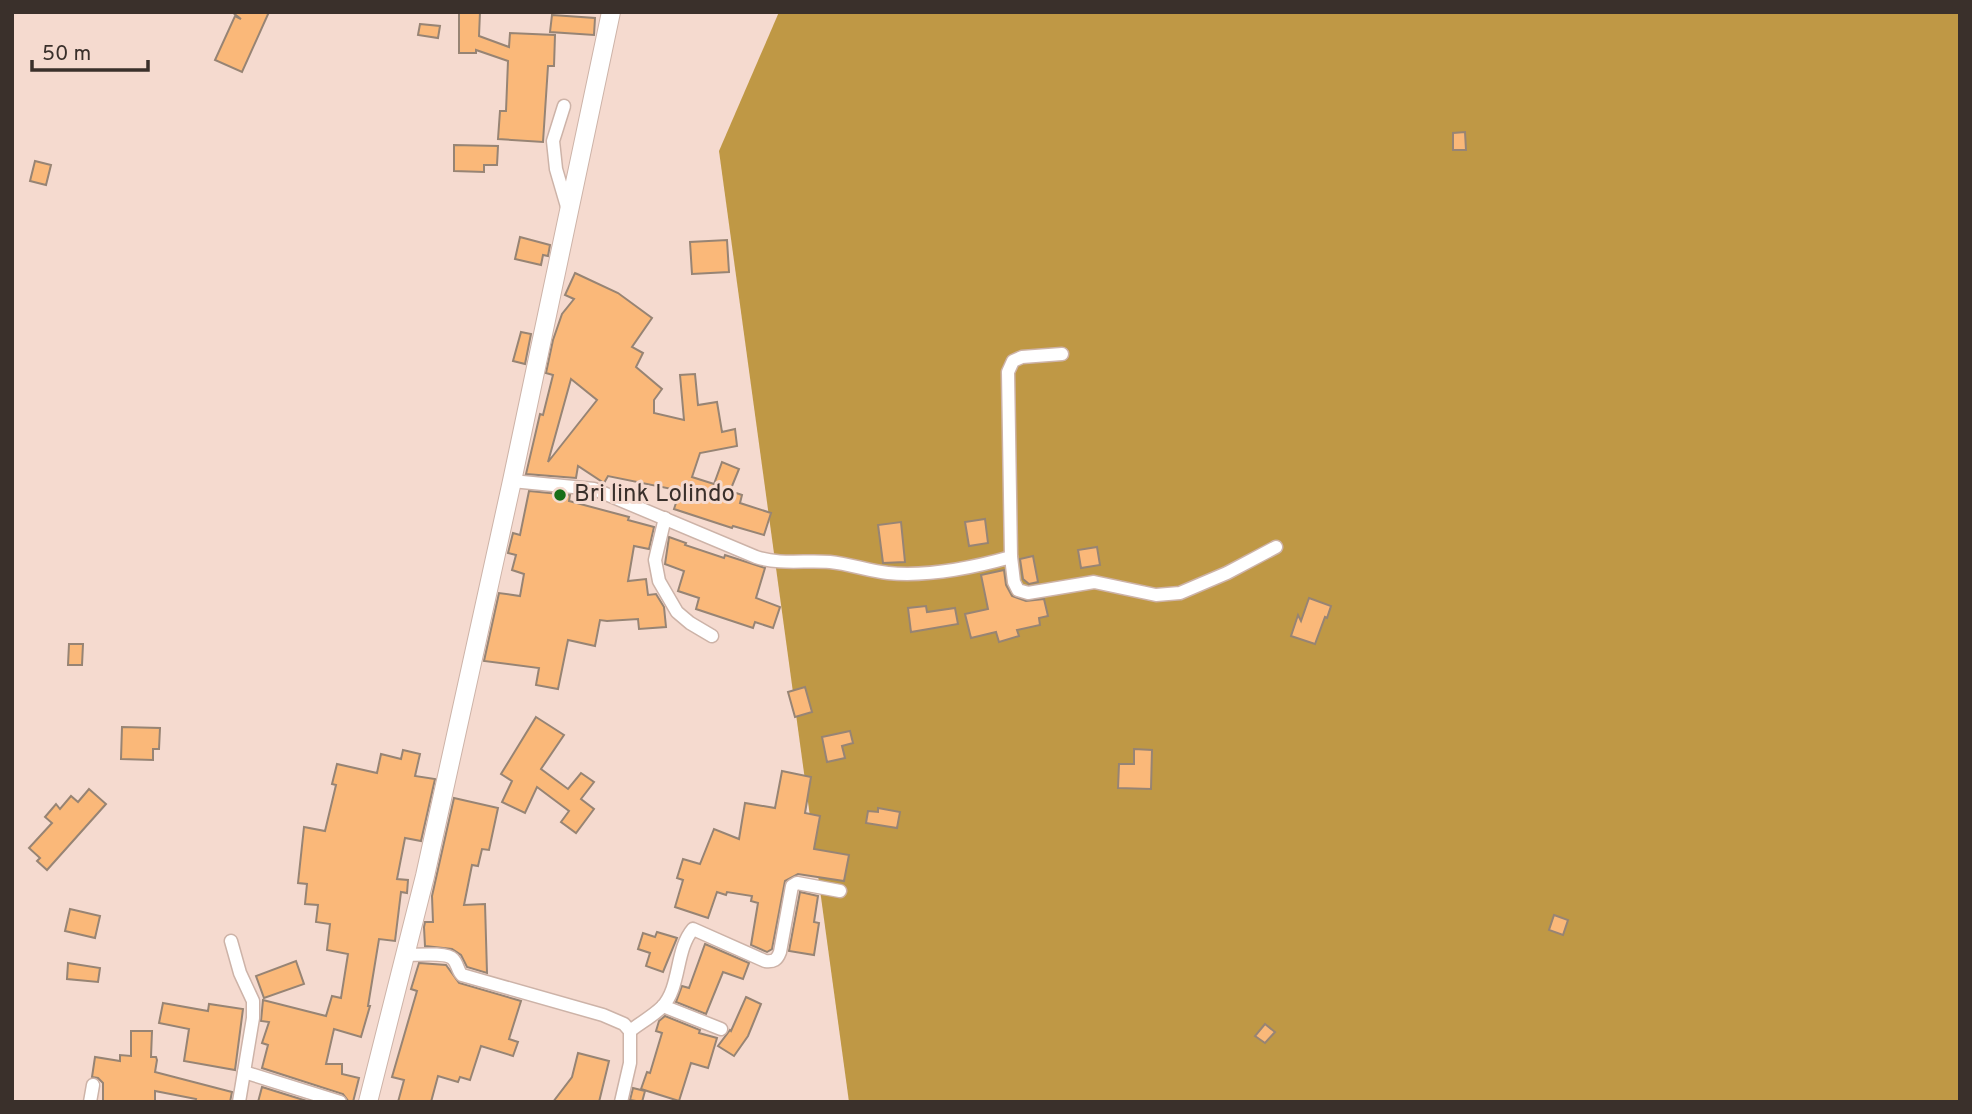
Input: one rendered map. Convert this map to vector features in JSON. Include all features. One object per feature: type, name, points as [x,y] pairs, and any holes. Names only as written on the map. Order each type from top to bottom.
[{"type":"street","points":[[368,1102],[406,955],[512,481],[611,12]]},
{"type":"street","points":[[564,106],[553,141],[556,169],[569,214]]},
{"type":"street","points":[[1062,354],[1022,357],[1013,361],[1008,372],[1011,557],[1014,582],[1018,590],[1028,593],[1094,582],[1163,596],[1194,589],[1276,547]]},
{"type":"street","points":[[512,481],[594,489],[774,561],[830,562],[890,574],[914,574],[940,572],[1011,557]]},
{"type":"street","points":[[665,518],[655,560],[659,581],[677,612],[690,624],[712,636]]},
{"type":"street","points":[[630,1031],[663,1006],[693,929],[772,962],[780,952],[792,886],[797,884],[840,891]]},
{"type":"street","points":[[231,941],[240,973],[253,1001],[253,1018],[239,1102]]},
{"type":"street","points":[[406,955],[446,955],[455,961],[458,971],[463,975],[603,1014],[624,1024],[630,1031],[630,1063],[621,1102]]},
{"type":"street","points":[[663,1006],[721,1029]]},
{"type":"street","points":[[244,1072],[340,1102]]},
{"type":"street","points":[[90,1102],[93,1085]]},
{"type":"shaded area","points":[[779,12],[1960,12],[1960,1102],[849,1102],[719,151]]},
{"type":"building","points":[[232,12],[269,12],[242,72],[215,60],[235,16],[241,19]]},
{"type":"building","points":[[459,12],[480,12],[479,36],[509,47],[510,33],[555,35],[554,66],[548,66],[543,142],[498,139],[500,111],[506,111],[508,61],[476,50],[476,53],[459,53]]},
{"type":"building","points":[[552,15],[595,18],[594,35],[550,32]]},
{"type":"building","points":[[420,24],[440,26],[438,38],[418,35]]},
{"type":"building","points":[[1465,132],[1466,150],[1453,150],[1453,133]]},
{"type":"building","points":[[454,145],[498,146],[497,165],[484,165],[484,172],[454,171]]},
{"type":"building","points":[[35,161],[51,165],[46,185],[30,181]]},
{"type":"building","points":[[520,237],[550,245],[548,256],[543,255],[541,265],[515,259]]},
{"type":"building","points":[[727,240],[729,272],[692,274],[690,242]]},
{"type":"building","points":[[575,273],[618,293],[652,318],[632,347],[643,353],[636,367],[662,389],[654,400],[654,413],[684,420],[680,375],[695,374],[698,405],[717,402],[722,432],[735,429],[737,446],[700,453],[692,477],[714,484],[722,462],[739,469],[730,491],[742,495],[740,503],[771,513],[764,535],[733,526],[732,528],[674,509],[679,494],[672,492],[672,489],[608,476],[604,483],[578,466],[576,478],[526,474],[540,414],[543,415],[553,375],[546,373],[553,340],[562,314],[574,299],[565,295]],"holes":[[[571,379],[597,400],[548,462]]]},
{"type":"building","points":[[521,332],[531,334],[525,364],[513,361]]},
{"type":"building","points":[[529,491],[570,495],[569,501],[629,517],[628,520],[654,527],[649,549],[634,546],[628,581],[646,579],[648,595],[656,594],[664,607],[666,627],[639,629],[638,619],[600,620],[595,646],[568,640],[558,689],[536,685],[539,668],[484,661],[499,593],[520,596],[524,574],[512,570],[516,555],[508,553],[513,533],[520,535]]},
{"type":"building","points":[[985,519],[988,543],[969,546],[965,522]]},
{"type":"building","points":[[901,522],[905,562],[883,563],[878,525]]},
{"type":"building","points":[[669,537],[724,558],[725,555],[765,568],[756,598],[780,607],[773,628],[755,622],[753,628],[696,609],[699,598],[678,591],[684,571],[665,564]]},
{"type":"building","points":[[1097,547],[1100,565],[1081,568],[1078,550]]},
{"type":"building","points":[[1033,556],[1038,582],[1029,584],[1023,579],[1020,559]]},
{"type":"building","points":[[1004,570],[1006,585],[1012,596],[1026,601],[1044,599],[1048,616],[1039,618],[1040,625],[1017,630],[1019,636],[999,642],[996,632],[971,638],[965,614],[988,609],[981,575]]},
{"type":"building","points":[[1309,598],[1331,606],[1315,644],[1291,636],[1298,615],[1301,621]]},
{"type":"building","points":[[926,606],[927,612],[955,608],[958,624],[911,632],[908,608]]},
{"type":"building","points":[[69,644],[83,644],[82,665],[68,665]]},
{"type":"building","points":[[805,687],[812,712],[795,717],[788,692]]},
{"type":"building","points":[[536,717],[564,735],[541,769],[568,789],[581,773],[594,782],[581,799],[594,809],[576,833],[561,822],[569,811],[537,787],[525,813],[502,802],[512,781],[501,774]]},
{"type":"building","points":[[122,727],[160,728],[159,749],[153,749],[153,760],[121,759]]},
{"type":"building","points":[[850,731],[853,743],[842,746],[845,758],[827,762],[822,737]]},
{"type":"building","points":[[1134,749],[1152,750],[1151,789],[1118,788],[1119,764],[1134,764]]},
{"type":"building","points":[[403,750],[420,754],[415,776],[435,779],[421,841],[405,838],[397,879],[408,880],[407,893],[401,892],[395,941],[379,939],[370,1006],[361,1037],[334,1029],[326,1064],[342,1064],[342,1074],[359,1078],[353,1102],[349,1102],[343,1094],[262,1068],[268,1045],[262,1043],[269,1022],[261,1021],[263,1000],[326,1016],[332,996],[341,998],[348,954],[327,950],[330,924],[316,922],[318,905],[305,904],[307,884],[298,883],[304,827],[325,831],[336,785],[332,784],[337,764],[377,773],[381,754],[401,759]]},
{"type":"building","points":[[782,771],[811,777],[805,813],[820,816],[814,849],[849,855],[844,881],[798,874],[785,881],[772,949],[767,952],[751,945],[758,903],[751,901],[752,896],[717,892],[708,918],[675,907],[683,880],[677,878],[683,859],[700,864],[714,829],[739,839],[745,803],[775,808]]},
{"type":"building","points":[[89,789],[106,804],[47,870],[37,861],[40,858],[29,848],[52,823],[45,817],[56,804],[60,809],[71,796],[78,802]]},
{"type":"building","points":[[454,798],[498,808],[489,850],[482,849],[478,866],[472,865],[464,905],[485,904],[487,973],[467,967],[461,955],[452,949],[425,946],[424,927],[425,922],[433,922],[432,896]]},
{"type":"building","points":[[878,808],[900,812],[897,828],[866,823],[868,811],[878,812]]},
{"type":"building","points":[[800,892],[818,896],[814,922],[819,923],[814,955],[789,951]]},
{"type":"building","points":[[70,909],[100,916],[95,938],[65,931]]},
{"type":"building","points":[[1554,915],[1568,920],[1563,935],[1549,930]]},
{"type":"building","points":[[657,932],[677,938],[663,972],[646,966],[650,953],[638,949],[643,933],[655,937]]},
{"type":"building","points":[[705,944],[749,963],[743,979],[723,972],[706,1014],[676,1002],[682,986],[689,988]]},
{"type":"building","points":[[296,961],[304,984],[264,998],[256,976]]},
{"type":"building","points":[[68,963],[100,968],[98,982],[67,979]]},
{"type":"building","points":[[419,963],[446,965],[459,983],[521,1001],[509,1039],[518,1042],[513,1056],[481,1046],[470,1080],[460,1077],[458,1082],[438,1076],[431,1102],[398,1102],[404,1080],[392,1077],[417,991],[411,989]]},
{"type":"building","points":[[746,997],[761,1004],[748,1036],[734,1056],[718,1046],[731,1031]]},
{"type":"building","points":[[163,1003],[208,1011],[209,1004],[243,1009],[235,1070],[184,1061],[189,1029],[159,1023]]},
{"type":"building","points":[[665,1016],[700,1030],[699,1033],[717,1038],[708,1068],[691,1063],[679,1101],[641,1089],[647,1072],[650,1073],[662,1033],[656,1031],[659,1021]]},
{"type":"building","points":[[1265,1024],[1275,1032],[1265,1043],[1255,1036]]},
{"type":"building","points":[[131,1031],[152,1031],[151,1057],[156,1057],[157,1060],[155,1072],[232,1092],[230,1102],[195,1102],[196,1099],[155,1091],[155,1102],[103,1102],[103,1083],[92,1077],[95,1057],[120,1061],[120,1055],[131,1056]]},
{"type":"building","points":[[578,1053],[609,1061],[599,1102],[553,1102],[572,1077]]},
{"type":"building","points":[[262,1087],[310,1102],[258,1102]]},
{"type":"building","points":[[633,1088],[645,1091],[642,1102],[630,1100]]},
{"type":"place","name":"Bri link Lolindo","points":[[560,495]]}]
